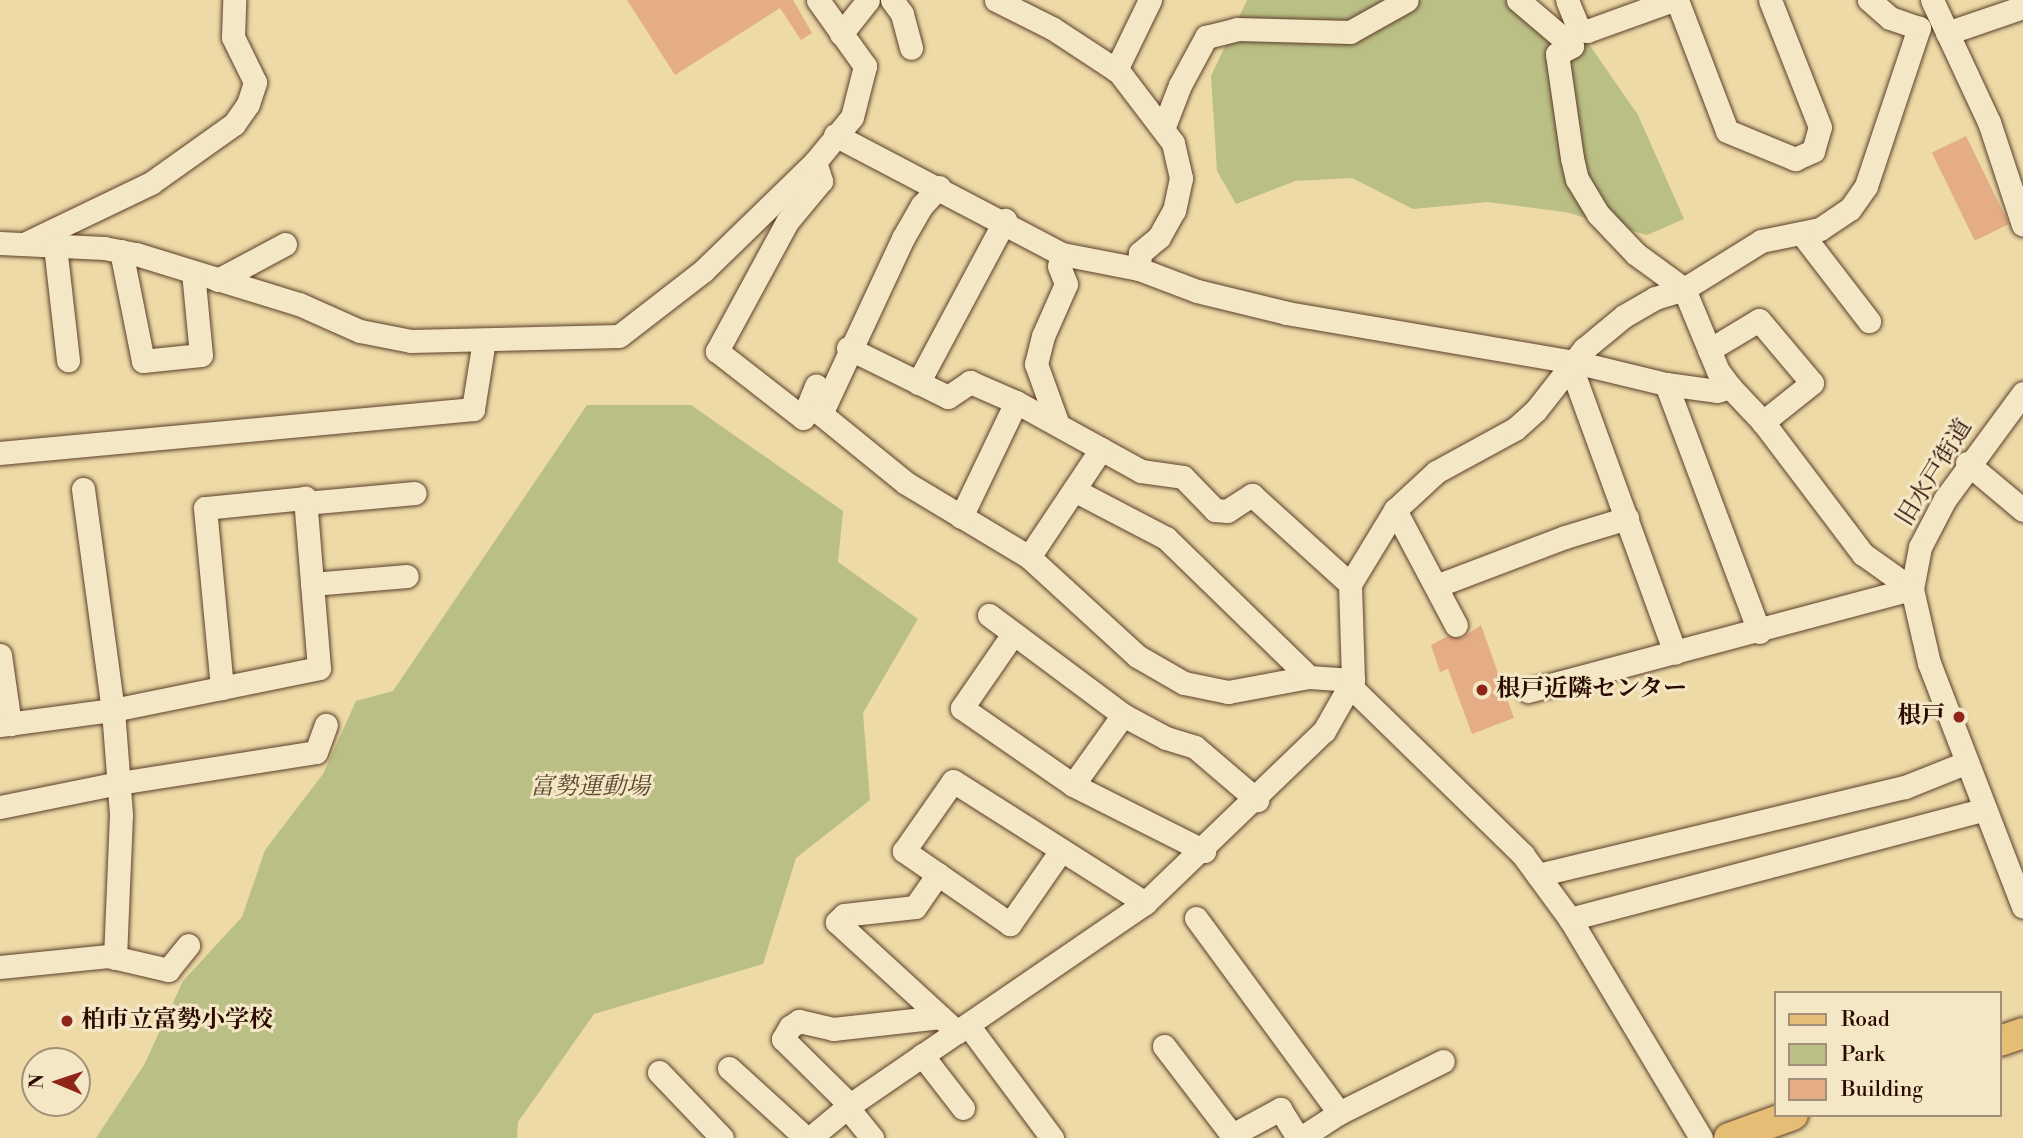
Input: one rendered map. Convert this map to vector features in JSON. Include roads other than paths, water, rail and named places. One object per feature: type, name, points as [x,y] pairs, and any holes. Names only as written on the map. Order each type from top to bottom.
[{"type":"main road","points":[[2002,1040],[2023,1033]]},
{"type":"main road","points":[[1729,1138],[1787,1117]]},
{"type":"street","points":[[23,244],[151,183],[234,124],[248,104],[254,82],[233,37],[234,0]]},
{"type":"street","points":[[0,243],[121,251],[299,304],[360,331],[411,341],[620,336],[703,271],[815,162],[852,117],[865,66],[818,0]]},
{"type":"street","points":[[841,34],[868,0]]},
{"type":"street","points":[[892,0],[902,14],[911,48]]},
{"type":"street","points":[[996,0],[1052,28],[1116,70],[1173,143],[1181,178],[1174,210],[1159,237],[1140,253],[1139,269]]},
{"type":"street","points":[[1116,70],[1150,0]]},
{"type":"street","points":[[1163,129],[1180,85],[1206,37],[1237,29],[1350,32],[1407,0]]},
{"type":"street","points":[[1518,0],[1572,46],[1557,54],[1577,179],[1598,215],[1619,237],[1684,289],[1709,349],[1730,387],[1763,422],[1863,554],[1912,589]]},
{"type":"street","points":[[1567,0],[1578,27],[1587,31],[1675,0],[1727,131],[1796,159],[1813,151],[1820,127],[1770,0]]},
{"type":"street","points":[[1870,0],[1890,18],[1919,28]]},
{"type":"street","points":[[729,1068],[808,1138],[848,1106],[922,1055],[955,1025],[1144,903],[1204,851],[1324,731],[1351,683],[1350,584],[1395,510],[1436,472],[1515,429],[1603,331],[1624,316],[1663,294],[1684,289],[1761,241],[1802,234],[1834,222],[1850,209],[1866,186],[1930,0]]},
{"type":"street","points":[[1930,0],[1989,122],[2023,225]]},
{"type":"street","points":[[1947,33],[2023,7]]},
{"type":"street","points":[[835,135],[1005,220],[1062,254],[1139,269],[1173,284],[1287,313],[1666,384],[1717,391],[1730,387]]},
{"type":"street","points":[[815,162],[821,181],[787,222],[717,351],[803,418],[833,342],[890,232],[932,183]]},
{"type":"street","points":[[932,183],[848,348],[821,414],[906,484],[1029,557],[1137,656],[1184,683],[1228,692],[1309,677],[1351,683],[1538,875],[1570,919],[1701,1138]]},
{"type":"street","points":[[918,383],[1005,220]]},
{"type":"street","points":[[1802,234],[1869,321]]},
{"type":"street","points":[[218,280],[285,244]]},
{"type":"street","points":[[55,246],[68,360]]},
{"type":"street","points":[[121,251],[143,361],[201,355],[193,272]]},
{"type":"street","points":[[1057,422],[1037,364],[1043,336],[1066,284],[1059,266],[1062,254]]},
{"type":"street","points":[[1709,349],[1759,320],[1812,383],[1763,422]]},
{"type":"street","points":[[0,453],[474,409],[484,340]]},
{"type":"street","points":[[848,348],[948,397],[970,383],[1016,402],[1057,422],[1141,471],[1183,477],[1215,510],[1227,511],[1252,495],[1350,584]]},
{"type":"street","points":[[1573,365],[1675,653]]},
{"type":"street","points":[[1666,384],[1759,632]]},
{"type":"street","name":"旧水戸街道","points":[[2023,393],[1967,463],[1920,547],[1912,589],[1919,632],[1982,810],[2023,906]]},
{"type":"street","points":[[961,517],[1016,402]]},
{"type":"street","points":[[1029,557],[1101,449]]},
{"type":"street","points":[[1967,463],[2023,510]]},
{"type":"street","points":[[83,489],[113,710],[118,783],[115,958]]},
{"type":"street","points":[[1074,490],[1166,538],[1309,677]]},
{"type":"street","points":[[305,503],[415,493]]},
{"type":"street","points":[[0,655],[5,724],[113,710],[222,688],[319,668],[305,498],[205,508],[222,688]]},
{"type":"street","points":[[1395,510],[1456,625]]},
{"type":"street","points":[[1436,586],[1565,537],[1627,518]]},
{"type":"street","points":[[312,584],[407,576]]},
{"type":"street","points":[[1528,691],[1759,632],[1912,589]]},
{"type":"street","points":[[989,615],[1123,715],[1166,738],[1195,747],[1257,800]]},
{"type":"street","points":[[1013,634],[962,708],[1073,785],[1204,851]]},
{"type":"street","points":[[1073,785],[1123,715]]},
{"type":"street","points":[[0,807],[118,783],[316,752],[326,725]]},
{"type":"street","points":[[1538,875],[1905,786],[1965,763]]},
{"type":"street","points":[[1060,852],[1010,924],[904,851],[953,781],[1060,852],[1144,903]]},
{"type":"street","points":[[1570,919],[1982,810]]},
{"type":"street","points":[[938,874],[915,907],[844,915],[837,922],[955,1025],[1052,1138]]},
{"type":"street","points":[[1196,918],[1339,1113]]},
{"type":"street","points":[[0,967],[115,958],[168,970],[188,945]]},
{"type":"street","points":[[872,1138],[848,1106],[783,1039],[790,1027],[799,1021],[833,1029],[955,1025]]},
{"type":"street","points":[[1164,1046],[1232,1135],[1280,1109],[1299,1138],[1339,1113],[1443,1061]]},
{"type":"street","points":[[922,1055],[962,1108]]},
{"type":"street","points":[[659,1072],[722,1138]]},
{"type":"place","name":"根戸近隣センター","points":[[1482,690]]},
{"type":"place","name":"根戸","points":[[1959,717]]},
{"type":"place","name":"柏市立富勢小学校","points":[[67,1021]]},
{"type":"park label","name":"富勢運動場","points":[[590,788]]}]
